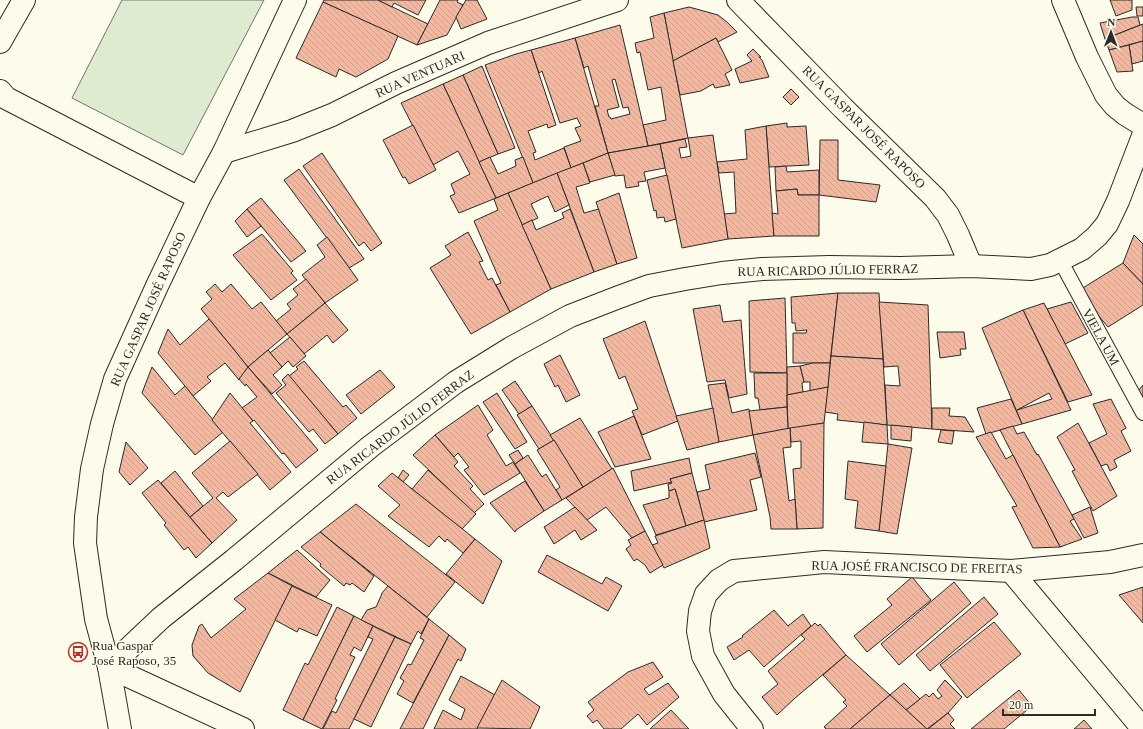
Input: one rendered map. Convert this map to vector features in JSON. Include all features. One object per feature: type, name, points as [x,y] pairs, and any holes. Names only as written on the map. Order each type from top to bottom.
[{"type":"street","points":[[0,42],[24,0]]},
{"type":"street","name":"RUA GASPAR JOSÉ RAPOSO","points":[[120,729],[109,667],[96,619],[85,543],[86,517],[92,469],[102,424],[115,379],[157,286],[199,198],[224,152],[295,0]]},
{"type":"street","name":"RUA VENTUARI","points":[[224,152],[292,132],[332,115],[396,83],[488,44],[617,0]]},
{"type":"street","name":"RUA GASPAR JOSÉ RAPOSO","points":[[738,0],[843,108],[935,198],[955,228],[971,266]]},
{"type":"street","points":[[1063,0],[1087,57],[1106,95],[1115,106],[1125,114],[1143,124]]},
{"type":"street","points":[[0,90],[6,98],[199,198]]},
{"type":"street","name":"RUA RICARDO JÚLIO FERRAZ","points":[[109,667],[162,618],[371,446],[456,382],[511,348],[570,316],[649,286],[722,273],[762,269],[829,267],[901,268],[971,266],[1030,269],[1050,265],[1082,249],[1097,236],[1107,224],[1118,201],[1143,136]]},
{"type":"street","name":"RUA JOSÉ FRANCISCO DE FREITAS","points":[[752,729],[720,687],[703,656],[698,631],[700,611],[706,594],[719,580],[734,571],[824,562],[1011,570],[1110,562],[1143,555]]},
{"type":"street","points":[[1011,570],[1143,729]]},
{"type":"street","points":[[109,667],[243,729]]},
{"type":"lane","name":"VIELA UM","points":[[1060,260],[1143,414]]},
{"type":"green space","points":[[122,0],[264,0],[183,155],[72,98]]},
{"type":"building","points":[[324,0],[378,0],[428,24],[417,45],[323,2]]},
{"type":"building","points":[[378,0],[426,0],[418,15],[394,3],[392,7]]},
{"type":"building","points":[[440,0],[458,0],[457,2],[463,5],[447,35],[417,45]]},
{"type":"building","points":[[466,0],[477,0],[487,19],[461,29],[456,17]]},
{"type":"building","points":[[1110,0],[1132,0],[1132,10],[1116,16]]},
{"type":"building","points":[[323,2],[398,36],[388,59],[356,77],[339,69],[336,77],[296,58]]},
{"type":"building","points":[[689,7],[718,15],[737,32],[718,42],[716,38],[673,61],[664,13]]},
{"type":"building","points":[[1136,7],[1143,7],[1143,16],[1137,16]]},
{"type":"building","points":[[664,13],[688,138],[648,146],[643,125],[666,120],[661,87],[648,90],[640,52],[637,53],[635,43],[654,38],[650,17]]},
{"type":"building","points":[[1138,17],[1140,25],[1105,39],[1100,23]]},
{"type":"building","points":[[1143,24],[1143,41],[1109,50],[1105,39]]},
{"type":"building","points":[[620,25],[648,146],[608,153],[595,106],[599,106],[588,66],[584,68],[575,38]],"holes":[[[615,79],[623,108],[628,107],[630,114],[611,119],[609,117],[607,110],[619,107],[612,80]]]},
{"type":"building","points":[[575,38],[608,153],[571,168],[564,147],[581,141],[575,128],[581,126],[577,118],[560,123],[542,71],[539,73],[531,50]]},
{"type":"building","points":[[716,38],[732,70],[725,74],[730,85],[715,88],[713,84],[701,91],[680,95],[673,61]]},
{"type":"building","points":[[1143,41],[1143,61],[1132,64],[1129,45]]},
{"type":"building","points":[[1129,45],[1133,71],[1117,72],[1109,50]]},
{"type":"building","points":[[753,49],[761,57],[759,57],[762,60],[769,77],[740,83],[735,69],[752,61],[747,55]]},
{"type":"building","points":[[531,50],[556,125],[548,128],[547,124],[528,131],[536,152],[533,153],[535,160],[564,148],[571,168],[533,183],[485,65]]},
{"type":"building","points":[[482,66],[515,148],[498,154],[463,75]]},
{"type":"building","points":[[463,75],[498,154],[479,162],[443,84]]},
{"type":"building","points":[[443,84],[496,198],[459,213],[450,196],[455,194],[451,184],[470,174],[458,151],[433,165],[401,103]]},
{"type":"building","points":[[791,89],[799,97],[791,105],[783,97]]},
{"type":"building","points":[[787,123],[787,127],[806,126],[809,165],[769,167],[766,126]]},
{"type":"building","points":[[413,125],[436,170],[409,184],[405,177],[403,178],[383,140]]},
{"type":"building","points":[[766,126],[774,236],[728,239],[724,214],[736,213],[734,172],[719,173],[717,162],[747,159],[745,130]]},
{"type":"building","points":[[713,135],[728,239],[682,248],[660,144],[685,139],[687,147],[679,148],[681,158],[691,156],[688,138]]},
{"type":"building","points":[[820,140],[838,140],[838,180],[880,185],[876,202],[819,195]]},
{"type":"building","points":[[660,144],[665,168],[644,172],[646,181],[638,182],[639,186],[626,188],[624,175],[615,176],[608,153]]},
{"type":"building","points":[[322,153],[382,243],[371,251],[364,242],[359,246],[303,166]]},
{"type":"building","points":[[608,153],[615,175],[590,182],[583,163]]},
{"type":"building","points":[[490,157],[498,174],[516,166],[515,160],[523,157],[533,183],[496,198],[479,162]]},
{"type":"building","points":[[583,163],[590,183],[576,187],[584,213],[599,209],[617,264],[594,272],[557,173]]},
{"type":"building","points":[[786,166],[787,172],[819,170],[819,195],[798,195],[797,189],[776,191],[775,167]]},
{"type":"building","points":[[299,169],[364,259],[349,268],[284,180]]},
{"type":"building","points":[[557,173],[569,205],[555,212],[548,196],[531,204],[538,218],[522,225],[508,193]]},
{"type":"building","points":[[667,175],[676,219],[665,222],[664,217],[657,218],[656,210],[654,211],[647,180]]},
{"type":"building","points":[[797,189],[798,195],[819,195],[819,236],[774,236],[772,213],[778,214],[776,191]]},
{"type":"building","points":[[508,193],[551,289],[510,312],[496,285],[501,283],[474,221],[498,210],[494,199]]},
{"type":"building","points":[[619,193],[637,258],[617,264],[596,202]]},
{"type":"building","points":[[261,198],[306,251],[291,262],[247,209]]},
{"type":"building","points":[[247,209],[261,226],[247,237],[235,221]]},
{"type":"building","points":[[570,209],[594,272],[551,289],[522,225],[532,220],[536,230],[564,218],[562,213]]},
{"type":"building","points":[[468,232],[483,261],[479,262],[488,280],[492,278],[510,312],[471,334],[430,268],[451,255],[445,246]]},
{"type":"building","points":[[262,234],[293,271],[291,273],[297,280],[271,300],[233,255]]},
{"type":"building","points":[[1134,235],[1143,244],[1143,284],[1123,263]]},
{"type":"building","points":[[327,237],[358,280],[325,303],[302,275],[325,257],[317,245]]},
{"type":"building","points":[[1123,263],[1143,284],[1143,305],[1108,327],[1078,291]]},
{"type":"building","points":[[306,279],[325,303],[287,334],[276,321],[291,309],[287,304],[298,295],[293,289]]},
{"type":"building","points":[[215,284],[222,292],[231,284],[252,309],[261,302],[287,334],[248,367],[201,309],[212,299],[206,292]]},
{"type":"building","points":[[838,293],[830,363],[793,363],[793,333],[806,333],[807,330],[796,331],[795,323],[792,323],[791,297]]},
{"type":"building","points":[[838,293],[879,293],[883,359],[831,356]]},
{"type":"building","points":[[785,298],[787,373],[750,372],[749,301]]},
{"type":"building","points":[[879,302],[928,305],[932,429],[887,425],[885,385],[900,386],[898,366],[884,367]]},
{"type":"building","points":[[1071,302],[1088,333],[1065,344],[1047,309]]},
{"type":"building","points":[[325,303],[348,330],[333,343],[327,335],[304,354],[287,334]]},
{"type":"building","points":[[1044,303],[1092,395],[1068,402],[1023,310]]},
{"type":"building","points":[[720,305],[723,322],[741,320],[747,394],[729,398],[725,380],[707,382],[693,309]]},
{"type":"building","points":[[1023,310],[1071,410],[1022,424],[982,328]],"holes":[[[1049,393],[1052,399],[1017,410]]]},
{"type":"building","points":[[209,319],[248,367],[239,380],[225,363],[207,377],[211,381],[193,396],[158,353],[168,329],[180,345]]},
{"type":"building","points":[[645,321],[678,421],[642,435],[632,411],[638,409],[625,376],[619,379],[603,339]]},
{"type":"building","points":[[937,332],[964,332],[966,349],[960,349],[961,355],[940,358]]},
{"type":"building","points":[[290,337],[306,356],[293,367],[288,361],[282,367],[270,353]]},
{"type":"building","points":[[268,350],[282,367],[273,375],[282,385],[272,394],[248,367]]},
{"type":"building","points":[[560,355],[580,395],[566,402],[558,385],[555,387],[544,364]]},
{"type":"building","points":[[831,356],[883,359],[887,425],[837,420],[838,414],[825,412]]},
{"type":"building","points":[[304,361],[343,407],[346,405],[357,418],[338,434],[289,376],[298,369],[296,367]]},
{"type":"building","points":[[813,363],[830,363],[828,387],[810,391],[810,382],[804,382],[800,366]]},
{"type":"building","points":[[800,366],[804,382],[802,383],[803,392],[787,395],[787,367]]},
{"type":"building","points":[[152,367],[175,395],[185,386],[223,432],[195,455],[142,393]]},
{"type":"building","points":[[248,367],[318,450],[296,468],[242,408],[257,397],[246,384],[245,386],[239,379]]},
{"type":"building","points":[[380,370],[395,387],[361,414],[346,395]]},
{"type":"building","points":[[754,373],[787,373],[787,407],[760,410],[758,398],[755,398]]},
{"type":"building","points":[[288,374],[338,434],[325,444],[313,429],[309,432],[276,393],[286,385],[282,380]]},
{"type":"building","points":[[515,381],[532,406],[519,414],[502,390]]},
{"type":"building","points":[[725,383],[732,413],[749,409],[753,435],[719,442],[708,385]]},
{"type":"building","points":[[1143,385],[1143,403],[1134,396]]},
{"type":"building","points":[[828,387],[824,423],[788,429],[787,395]]},
{"type":"building","points":[[230,393],[253,421],[250,423],[291,472],[270,490],[212,420]]},
{"type":"building","points":[[497,393],[527,442],[515,449],[483,402]]},
{"type":"building","points":[[1011,399],[1022,424],[986,434],[977,408]]},
{"type":"building","points":[[1111,399],[1126,428],[1121,431],[1131,451],[1114,460],[1117,467],[1110,471],[1107,464],[1101,466],[1089,443],[1107,434],[1093,404]]},
{"type":"building","points":[[478,405],[493,430],[487,435],[506,466],[513,462],[520,473],[484,495],[464,470],[469,467],[458,453],[454,457],[435,435]]},
{"type":"building","points":[[532,406],[554,440],[539,449],[517,415]]},
{"type":"building","points":[[787,407],[788,429],[753,435],[749,411]]},
{"type":"building","points":[[713,408],[719,442],[687,450],[676,416]]},
{"type":"building","points":[[932,408],[950,408],[949,416],[965,417],[974,432],[932,429]]},
{"type":"building","points":[[634,416],[651,459],[615,467],[598,432]]},
{"type":"building","points":[[580,418],[612,469],[583,487],[550,435]]},
{"type":"building","points":[[864,422],[887,425],[888,444],[862,442]]},
{"type":"building","points":[[824,423],[823,528],[797,529],[793,469],[801,468],[801,441],[791,442],[790,428]]},
{"type":"building","points":[[1078,423],[1117,496],[1093,511],[1072,471],[1075,470],[1057,437]]},
{"type":"building","points":[[891,425],[912,427],[911,441],[891,439]]},
{"type":"building","points":[[1013,426],[1017,434],[1024,432],[1037,455],[1038,454],[1074,519],[1070,521],[1082,539],[1060,547],[1000,430]]},
{"type":"building","points":[[790,428],[791,447],[783,448],[789,501],[795,499],[797,529],[771,529],[770,517],[753,435]]},
{"type":"building","points":[[941,430],[954,431],[952,444],[938,442]]},
{"type":"building","points":[[991,432],[1006,459],[1013,455],[1060,547],[1033,548],[1012,507],[1017,506],[976,437]]},
{"type":"building","points":[[435,435],[458,462],[454,466],[473,486],[470,489],[484,504],[474,513],[413,455]]},
{"type":"building","points":[[554,440],[583,487],[562,500],[556,490],[560,487],[537,450]]},
{"type":"building","points":[[230,441],[258,474],[228,497],[223,492],[216,498],[237,520],[212,543],[190,517],[213,498],[192,473]]},
{"type":"building","points":[[126,442],[148,468],[130,485],[119,472]]},
{"type":"building","points":[[888,444],[912,448],[897,534],[879,531]]},
{"type":"building","points":[[518,450],[523,458],[515,464],[509,455]]},
{"type":"building","points":[[755,453],[761,477],[750,480],[757,510],[704,522],[697,492],[710,489],[705,465]]},
{"type":"building","points":[[528,455],[542,477],[546,474],[562,500],[544,511],[515,464]]},
{"type":"building","points":[[689,458],[692,473],[670,479],[672,482],[634,491],[631,471]]},
{"type":"building","points":[[848,461],[886,466],[879,531],[855,528],[858,501],[845,499]]},
{"type":"building","points":[[613,468],[645,531],[632,538],[606,507],[587,520],[566,498]]},
{"type":"building","points":[[403,470],[409,475],[403,482],[398,478]]},
{"type":"building","points":[[428,470],[476,514],[462,529],[412,489]]},
{"type":"building","points":[[175,471],[203,506],[190,517],[161,483]]},
{"type":"building","points":[[392,473],[475,539],[463,553],[447,539],[445,542],[439,536],[429,547],[388,516],[400,505],[378,486]]},
{"type":"building","points":[[692,473],[704,520],[686,526],[675,489],[669,491],[668,484],[672,483],[670,479]]},
{"type":"building","points":[[158,480],[212,543],[196,558],[188,547],[184,550],[164,525],[166,523],[142,493]]},
{"type":"building","points":[[525,481],[544,511],[515,532],[490,503]]},
{"type":"building","points":[[675,489],[686,526],[656,535],[643,505],[669,498],[669,491]]},
{"type":"building","points":[[356,504],[455,582],[427,617],[320,532]]},
{"type":"building","points":[[575,507],[597,530],[581,540],[575,530],[554,544],[544,527]]},
{"type":"building","points":[[1090,507],[1098,533],[1084,538],[1072,515]]},
{"type":"building","points":[[704,520],[710,548],[664,568],[652,545],[658,543],[655,536]]},
{"type":"building","points":[[645,531],[663,565],[650,573],[645,565],[637,559],[634,561],[626,549],[631,545],[628,540]]},
{"type":"building","points":[[320,532],[374,576],[364,592],[352,583],[350,585],[346,583],[344,586],[320,566],[321,564],[301,547]]},
{"type":"building","points":[[475,539],[502,561],[483,604],[446,574]]},
{"type":"building","points":[[297,550],[330,580],[316,597],[268,573]]},
{"type":"building","points":[[547,555],[602,584],[606,577],[622,586],[608,611],[538,572]]},
{"type":"building","points":[[268,573],[292,586],[240,692],[208,673],[193,656],[192,645],[199,626],[202,624],[211,638],[246,609],[234,599]]},
{"type":"building","points":[[912,577],[931,600],[867,652],[854,636],[892,605],[887,599]]},
{"type":"building","points":[[954,582],[971,603],[899,665],[881,644]]},
{"type":"building","points":[[292,586],[332,605],[317,636],[299,628],[297,632],[275,620]]},
{"type":"building","points":[[388,586],[429,619],[421,634],[418,631],[411,644],[361,620],[367,610],[376,607],[382,593]]},
{"type":"building","points":[[1143,587],[1143,623],[1119,595]]},
{"type":"building","points":[[984,597],[998,614],[930,671],[916,655]]},
{"type":"building","points":[[337,607],[354,616],[303,720],[283,710],[305,663],[308,665]]},
{"type":"building","points":[[774,610],[788,626],[803,614],[811,626],[764,667],[749,650],[734,660],[727,647],[743,637],[742,636]]},
{"type":"building","points":[[354,616],[373,626],[361,651],[354,647],[350,655],[355,657],[335,699],[337,700],[322,729],[303,720]]},
{"type":"building","points":[[429,619],[449,635],[413,703],[397,694],[404,681],[400,678],[408,664],[411,665],[424,640],[420,638]]},
{"type":"building","points":[[994,622],[1021,654],[967,698],[940,665]]},
{"type":"building","points":[[815,623],[818,626],[820,624],[846,655],[777,715],[762,697],[778,684],[768,671],[805,639],[801,635]]},
{"type":"building","points":[[373,626],[395,637],[349,729],[323,729],[332,711],[336,713],[373,639],[368,637]]},
{"type":"building","points":[[449,635],[466,649],[461,661],[458,659],[423,729],[400,729]]},
{"type":"building","points":[[395,637],[411,644],[371,727],[354,719]]},
{"type":"building","points":[[846,655],[890,695],[850,729],[825,729],[826,728],[824,727],[847,706],[843,702],[846,700],[823,675]]},
{"type":"building","points":[[653,662],[663,677],[644,689],[649,695],[668,683],[679,697],[647,725],[638,714],[621,729],[604,729],[597,720],[593,723],[587,716],[594,710],[588,702],[628,672]]},
{"type":"building","points":[[461,676],[495,695],[477,729],[434,729],[443,710],[461,720],[465,709],[449,700]]},
{"type":"building","points":[[502,680],[540,707],[530,729],[477,728]]},
{"type":"building","points":[[945,680],[962,697],[948,713],[927,729],[906,710],[926,694],[929,697],[933,693],[938,699],[942,696],[937,690]]},
{"type":"building","points":[[904,683],[920,699],[906,710],[890,695]]},
{"type":"building","points":[[1019,690],[1032,706],[1004,729],[971,729]]},
{"type":"building","points":[[890,695],[927,729],[850,729]]},
{"type":"building","points":[[671,710],[689,729],[650,729]]},
{"type":"building","points":[[948,713],[954,720],[950,724],[955,729],[928,729]]},
{"type":"building","points":[[1084,720],[1092,729],[1074,729]]},
{"type":"place","name":"Rua Gaspar José Raposo, 35","points":[[78,652]]}]
